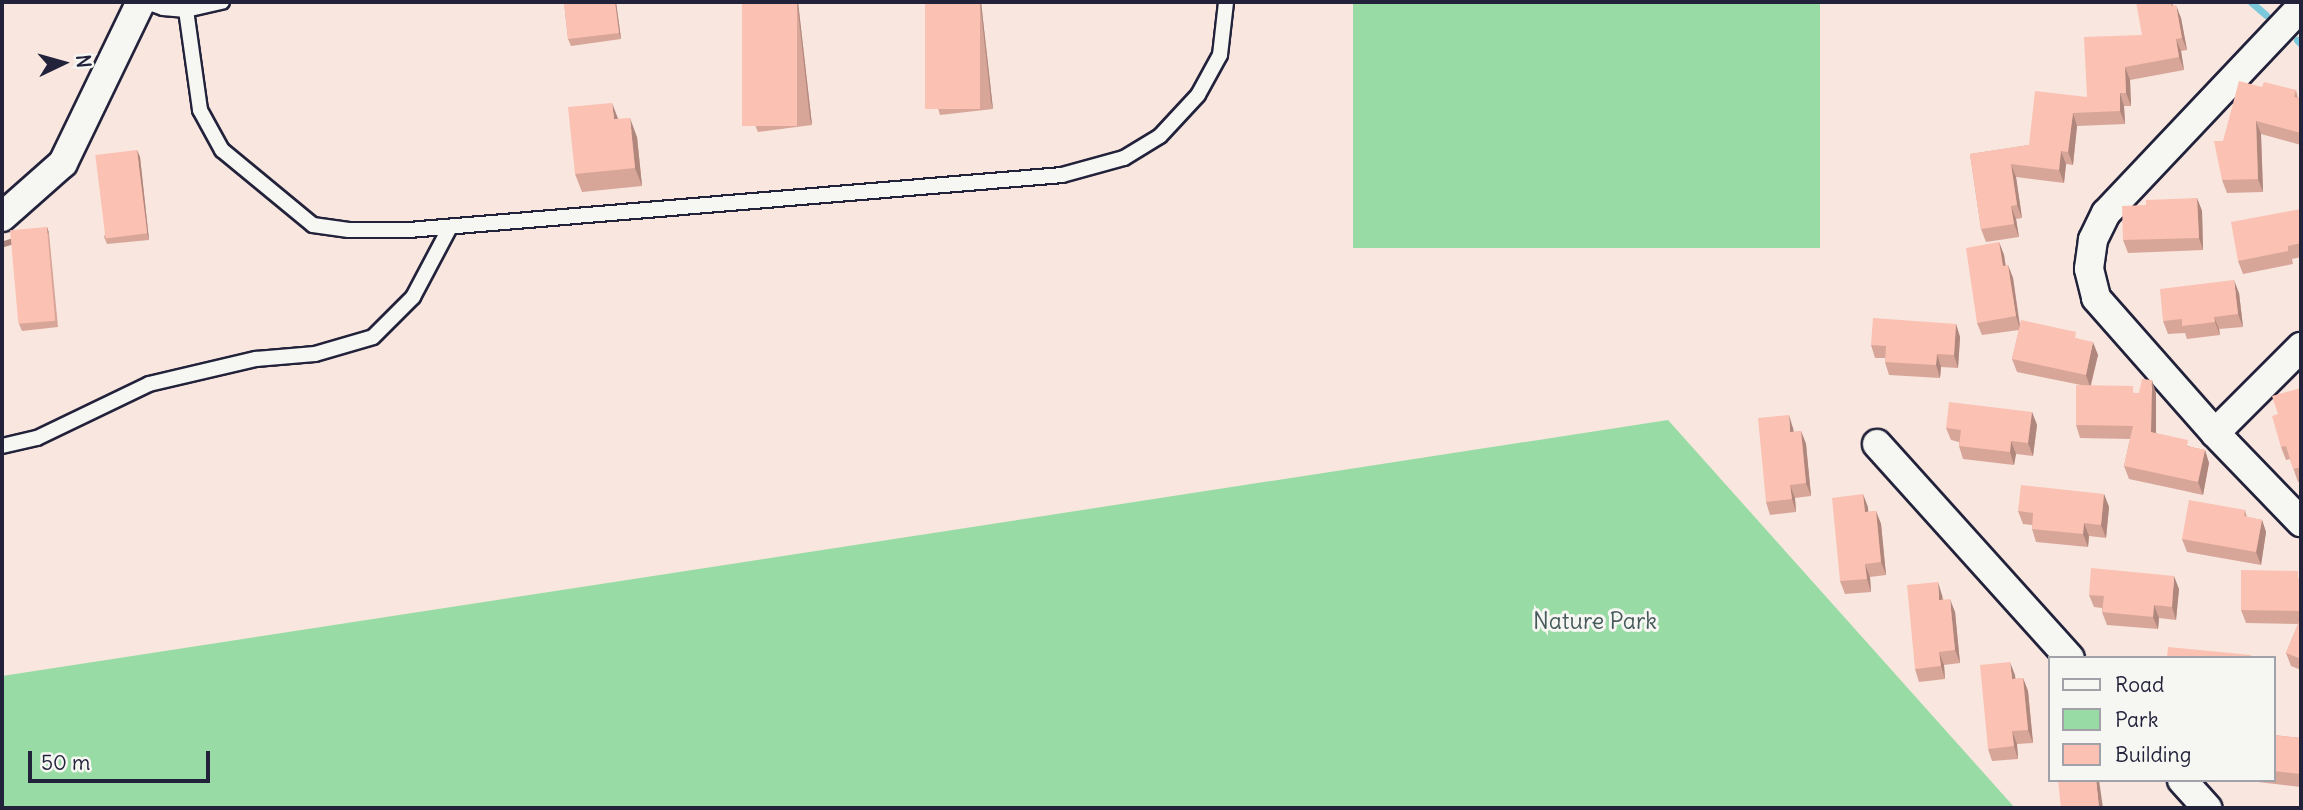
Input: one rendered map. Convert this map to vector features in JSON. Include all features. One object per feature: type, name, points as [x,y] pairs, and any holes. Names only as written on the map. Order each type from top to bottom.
[{"type":"street","points":[[2,217],[62,163],[141,2]]},
{"type":"street","points":[[2301,7],[2106,213],[2093,240],[2089,269],[2096,298],[2215,433],[2301,522]]},
{"type":"street","points":[[2215,433],[2301,347]]},
{"type":"street","points":[[1877,444],[2068,656]]},
{"type":"street","points":[[2184,782],[2207,808]]},
{"type":"lane","points":[[146,2],[163,8],[186,10],[222,2]]},
{"type":"lane","points":[[186,10],[200,110],[222,150],[313,225],[361,230],[450,227],[1062,175],[1124,158],[1160,136],[1198,95],[1220,55],[1226,2]]},
{"type":"lane","points":[[2,446],[37,438],[149,384],[256,359],[315,354],[373,337],[413,297],[450,227]]},
{"type":"green space","points":[[1353,2],[1820,2],[1820,248],[1353,248]]},
{"type":"green space","name":"Nature Park","points":[[1668,420],[2015,808],[2,808],[2,676]]},
{"type":"building","points":[[564,2],[615,2],[619,33],[568,39]]},
{"type":"building","points":[[742,2],[797,2],[797,126],[742,126]]},
{"type":"building","points":[[925,2],[980,2],[980,109],[925,109]]},
{"type":"building","points":[[2136,2],[2170,2],[2171,6],[2176,5],[2182,38],[2176,39],[2179,57],[2125,67],[2126,93],[2120,93],[2120,111],[2073,113],[2068,152],[2061,151],[2059,170],[2011,164],[2017,205],[2011,206],[2014,224],[1981,229],[1970,154],[2029,145],[2035,91],[2087,97],[2084,37],[2142,35]]},
{"type":"building","points":[[2239,81],[2262,87],[2264,82],[2296,90],[2294,97],[2301,99],[2301,133],[2256,121],[2258,179],[2222,180],[2214,141],[2223,141]]},
{"type":"building","points":[[612,103],[614,119],[630,118],[635,168],[575,174],[568,107]]},
{"type":"building","points":[[137,150],[147,233],[106,238],[95,155]]},
{"type":"building","points":[[2197,198],[2199,238],[2123,240],[2122,206],[2146,205],[2146,200]]},
{"type":"building","points":[[2301,209],[2301,243],[2288,246],[2288,251],[2238,261],[2231,222]]},
{"type":"building","points":[[47,227],[55,321],[18,324],[10,230]]},
{"type":"building","points":[[1999,242],[2003,266],[2008,265],[2016,316],[1977,323],[1966,248]]},
{"type":"building","points":[[2234,280],[2238,314],[2214,317],[2215,322],[2182,326],[2182,319],[2163,321],[2160,289]]},
{"type":"building","points":[[1873,318],[1956,324],[1954,355],[1937,354],[1936,365],[1885,362],[1886,346],[1871,345]]},
{"type":"building","points":[[2021,320],[2076,332],[2075,338],[2093,342],[2086,375],[2012,359]]},
{"type":"building","points":[[2142,379],[2152,380],[2151,432],[2188,440],[2187,446],[2205,450],[2198,482],[2124,466],[2133,426],[2076,425],[2076,385],[2133,386],[2133,393],[2139,393]]},
{"type":"building","points":[[2301,388],[2301,467],[2293,469],[2286,446],[2281,447],[2272,416],[2278,414],[2272,396]]},
{"type":"building","points":[[1949,402],[2032,412],[2028,443],[2011,441],[2010,452],[1959,446],[1961,430],[1946,428]]},
{"type":"building","points":[[1789,415],[1790,432],[1801,431],[1806,483],[1790,485],[1792,499],[1766,502],[1758,418]]},
{"type":"building","points":[[2021,485],[2104,494],[2101,525],[2084,523],[2083,534],[2032,529],[2033,513],[2018,511]]},
{"type":"building","points":[[1863,494],[1865,512],[1876,511],[1881,562],[1865,564],[1867,579],[1840,581],[1832,498]]},
{"type":"building","points":[[2189,500],[2245,510],[2244,516],[2262,520],[2256,552],[2182,539]]},
{"type":"building","points":[[2091,568],[2174,576],[2172,607],[2154,605],[2153,617],[2102,612],[2104,596],[2089,595]]},
{"type":"building","points":[[2241,570],[2298,571],[2298,578],[2301,578],[2301,611],[2241,610]]},
{"type":"building","points":[[1938,582],[1939,600],[1950,599],[1955,650],[1939,652],[1941,666],[1915,669],[1907,585]]},
{"type":"building","points":[[2301,617],[2301,659],[2286,653]]},
{"type":"building","points":[[2168,647],[2251,655],[2251,656],[2167,656]]},
{"type":"building","points":[[2010,662],[2012,679],[2023,678],[2028,730],[2012,731],[2014,746],[1988,749],[1980,665]]},
{"type":"building","points":[[2275,735],[2301,738],[2301,774],[2275,771]]},
{"type":"building","points":[[2058,782],[2096,782],[2099,808],[2061,808]]},
{"type":"waterway","points":[[2251,2],[2266,15]]},
{"type":"waterway","points":[[2297,40],[2301,44]]}]
